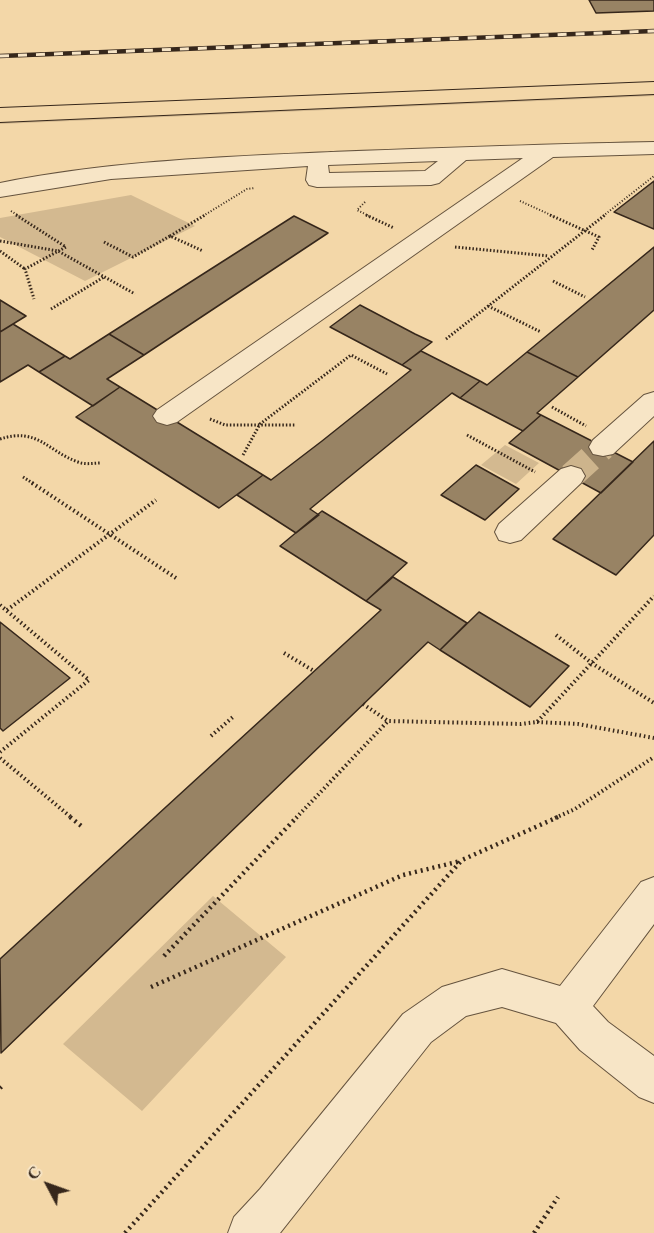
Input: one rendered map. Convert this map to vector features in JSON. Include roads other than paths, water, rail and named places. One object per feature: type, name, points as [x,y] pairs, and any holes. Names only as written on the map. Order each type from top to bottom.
[{"type":"main road","points":[[0,115],[654,88]]},
{"type":"main road","points":[[0,131],[654,105]]},
{"type":"street","points":[[3,199],[40,181],[171,166],[319,159],[317,180],[386,180],[431,178],[461,153],[654,148]]},
{"type":"street","points":[[167,416],[549,150]]},
{"type":"street","points":[[607,443],[654,401]]},
{"type":"street","points":[[510,532],[565,481]]},
{"type":"street","points":[[568,1008],[654,894]]},
{"type":"street","points":[[250,1233],[276,1205],[417,1028],[456,1000],[502,988],[568,1008],[594,1035],[654,1082]]},
{"type":"tunnel","points":[[571,476],[603,447]]},
{"type":"railway","points":[[0,56],[654,31]]}]
